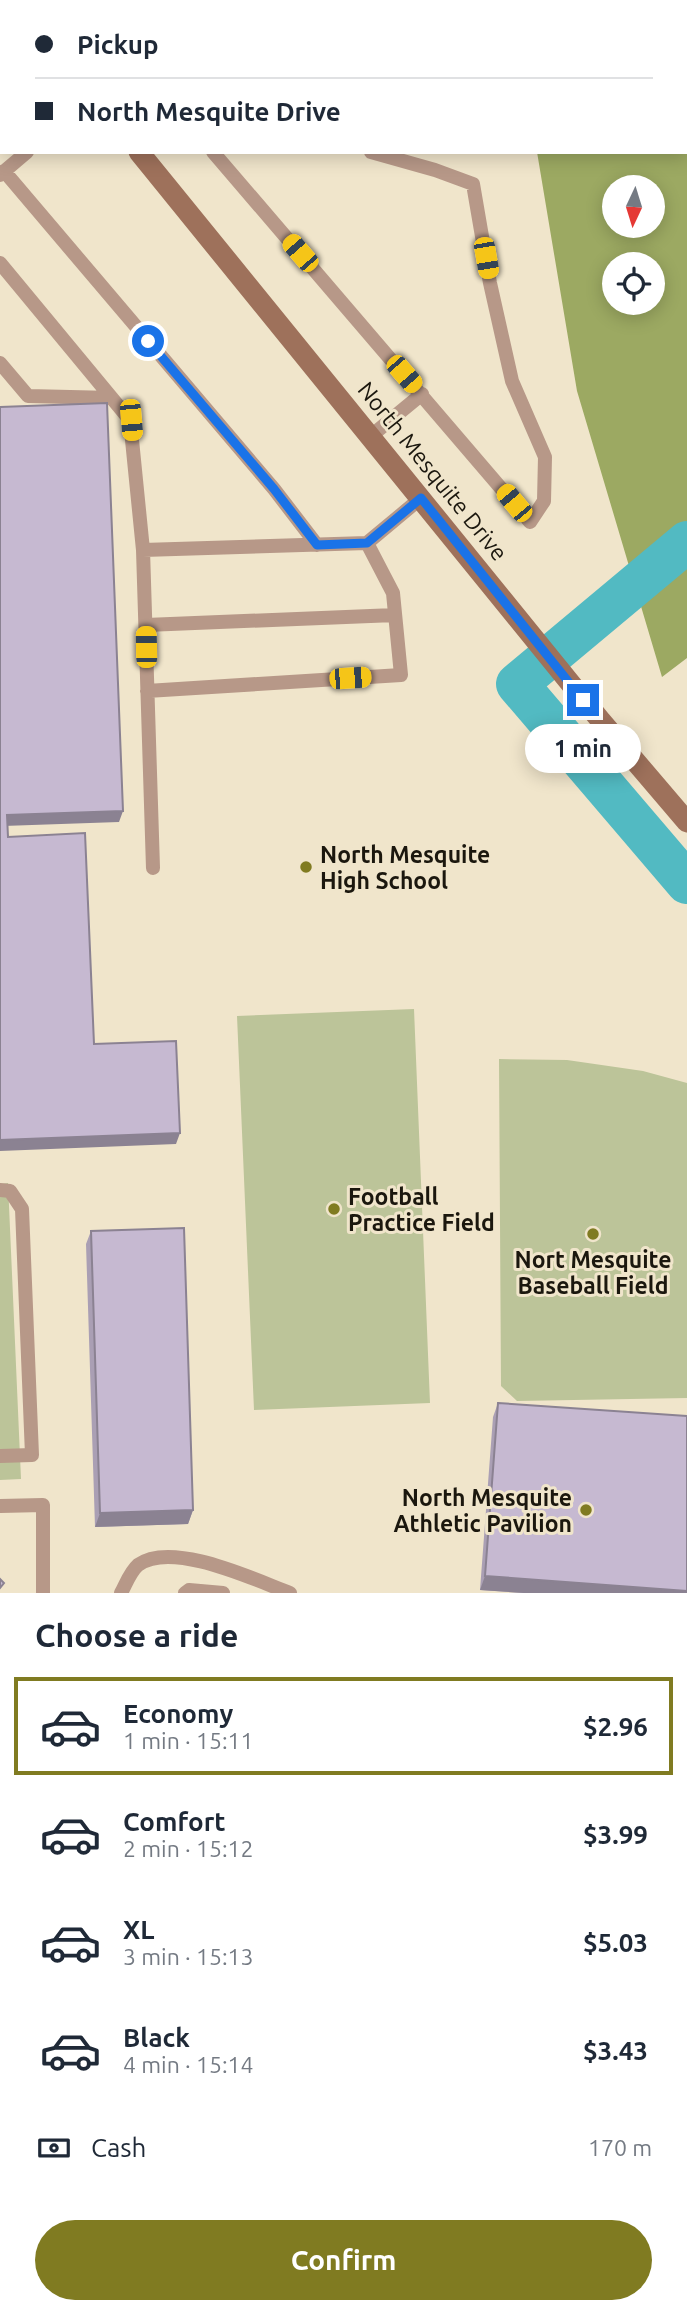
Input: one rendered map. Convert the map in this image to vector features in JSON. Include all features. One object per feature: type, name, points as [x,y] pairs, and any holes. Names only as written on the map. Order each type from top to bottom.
[{"type":"street","name":"North Mesquite Drive","points":[[141,154],[601,722],[687,822]]},
{"type":"lane","points":[[25,154],[2,173],[274,489],[317,545]]},
{"type":"lane","points":[[215,154],[530,522],[544,500],[545,457],[512,380],[490,283],[473,184],[378,154]]},
{"type":"lane","points":[[0,263],[131,420],[144,550],[153,868]]},
{"type":"lane","points":[[0,363],[28,396],[112,398]]},
{"type":"lane","points":[[371,436],[422,394]]},
{"type":"lane","points":[[144,550],[367,543],[421,498]]},
{"type":"lane","points":[[147,691],[401,676],[393,593],[367,543]]},
{"type":"lane","points":[[146,625],[395,615]]},
{"type":"lane","points":[[0,1190],[10,1191],[22,1209],[32,1455],[0,1456]]},
{"type":"lane","points":[[0,1506],[43,1505],[43,1593]]},
{"type":"lane","points":[[121,1593],[132,1571],[140,1564],[186,1557],[202,1560],[290,1593]]},
{"type":"lane","points":[[185,1593],[189,1590],[223,1593]]},
{"type":"green space","points":[[537,154],[687,154],[687,658],[662,677],[577,391]]},
{"type":"green space","name":"Football Practice Field","points":[[414,1009],[430,1403],[254,1410],[237,1016]]},
{"type":"green space","name":"Nort Mesquite Baseball Field","points":[[499,1059],[567,1060],[643,1071],[687,1083],[687,1398],[517,1401],[501,1386]]},
{"type":"green space","points":[[8,1183],[21,1479],[0,1480],[0,1184]]},
{"type":"building","points":[[107,403],[123,811],[7,815],[8,837],[85,833],[94,1044],[176,1041],[180,1133],[0,1140],[0,407]]},
{"type":"building","points":[[184,1228],[193,1510],[100,1513],[91,1231]]},
{"type":"building","name":"North Mesquite Athletic Pavilion","points":[[498,1403],[687,1416],[687,1591],[485,1576]]},
{"type":"waterway","points":[[687,542],[517,684],[687,883]]},
{"type":"place","name":"North Mesquite High School","points":[[306,867]]},
{"type":"place","name":"Football Practice Field","points":[[334,1209]]},
{"type":"place","name":"Nort Mesquite Baseball Field","points":[[593,1234]]},
{"type":"place","name":"North Mesquite Athletic Pavilion","points":[[586,1510]]},
{"type":"route","points":[[148,341],[274,489],[317,545],[367,543],[421,498],[583,700]]}]
